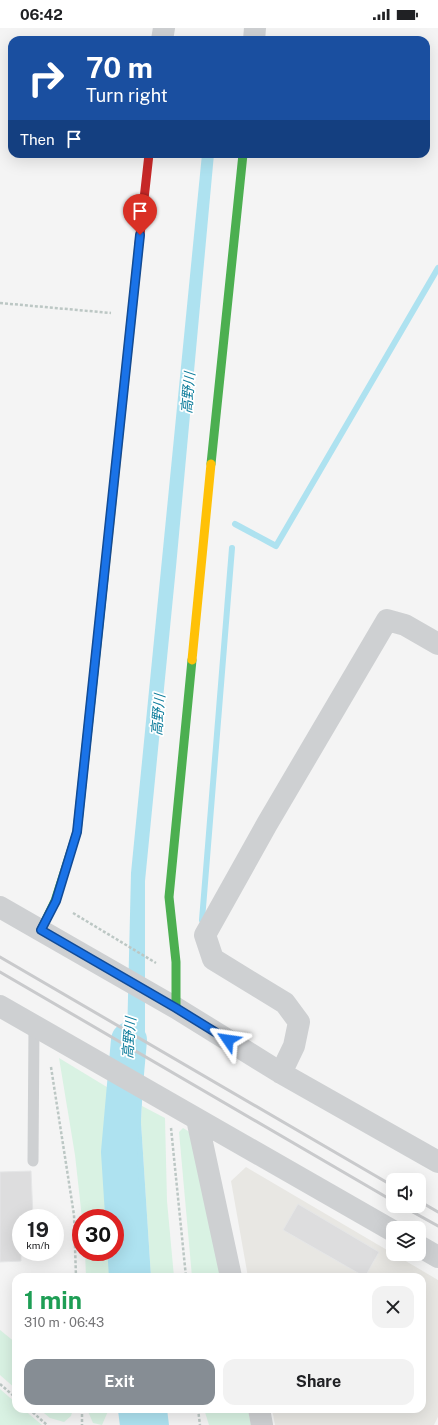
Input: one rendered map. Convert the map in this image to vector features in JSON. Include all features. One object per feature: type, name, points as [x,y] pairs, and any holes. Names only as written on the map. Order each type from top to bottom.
[{"type":"street","points":[[41,930],[56,901],[77,832],[149,158]]},
{"type":"street","points":[[176,1008],[176,962],[169,897],[181,763],[243,158]]},
{"type":"street","points":[[281,1073],[294,1046],[299,1022],[285,1003],[213,959],[206,935],[270,818],[387,620],[405,624],[438,644]]},
{"type":"street","points":[[0,907],[176,1008],[281,1073],[438,1162]]},
{"type":"street","points":[[0,1006],[386,1227]]},
{"type":"street","points":[[197,1119],[230,1273]]},
{"type":"street","points":[[426,1250],[438,1257]]},
{"type":"street","points":[[260,1413],[262,1425]]},
{"type":"lane","points":[[33,1161],[47,1033]]},
{"type":"path","points":[[0,303],[111,313],[113,306]]},
{"type":"path","points":[[70,912],[161,966]]},
{"type":"path","points":[[47,1033],[74,1215],[76,1273]]},
{"type":"path","points":[[163,1100],[185,1273]]},
{"type":"path","points":[[0,1384],[12,1394]]},
{"type":"path","points":[[34,1413],[47,1425]]},
{"type":"path","points":[[82,1413],[82,1425]]},
{"type":"path","points":[[198,1413],[200,1425]]},
{"type":"shaded area","points":[[246,1167],[386,1249],[386,1261],[406,1261],[438,1280],[438,1417],[434,1425],[275,1425],[273,1413],[426,1413],[426,1273],[247,1273],[231,1181]]},
{"type":"green space","points":[[59,1058],[120,1095],[115,1149],[119,1209],[81,1209],[75,1155]]},
{"type":"green space","points":[[142,1106],[165,1118],[167,1201],[174,1273],[151,1273],[141,1122]]},
{"type":"green space","points":[[183,1128],[193,1134],[220,1273],[192,1273],[179,1132]]},
{"type":"green space","points":[[85,1261],[122,1261],[123,1273],[86,1273]]},
{"type":"green space","points":[[0,1330],[12,1340],[12,1386],[0,1375]]},
{"type":"green space","points":[[0,1389],[12,1400],[12,1413],[28,1413],[42,1425],[0,1425]]},
{"type":"green space","points":[[44,1413],[72,1413],[71,1416],[64,1422],[50,1418]]},
{"type":"green space","points":[[89,1413],[107,1413],[102,1425],[93,1423]]},
{"type":"green space","points":[[205,1413],[249,1413],[251,1425],[209,1425]]},
{"type":"water","points":[[202,158],[214,158],[145,881],[145,1041],[141,1122],[151,1273],[133,1273],[124,1163],[131,873]]},
{"type":"water","points":[[138,1413],[168,1413],[169,1425],[138,1425]]},
{"type":"building","points":[[31,1171],[33,1209],[12,1209],[12,1261],[21,1261],[0,1262],[0,1172]]},
{"type":"building","points":[[298,1204],[379,1252],[367,1273],[358,1273],[283,1230]]},
{"type":"waterway","points":[[235,524],[276,546],[438,268]]},
{"type":"waterway","points":[[202,920],[232,548]]},
{"type":"waterway","name":"高野川","points":[[127,1273],[119,1152],[129,1040]]},
{"type":"waterway","name":"高野川","points":[[136,1413],[138,1425]]},
{"type":"railway","points":[[0,957],[386,1182]]},
{"type":"railway","points":[[0,972],[386,1197]]},
{"type":"railway","points":[[426,1205],[438,1212]]},
{"type":"railway","points":[[415,1213],[438,1226]]},
{"type":"traffic: fast","points":[[211,464],[243,158]]},
{"type":"traffic: fast","points":[[41,930],[55,901],[77,832],[104,578]]},
{"type":"traffic: fast","points":[[176,1008],[176,962],[169,897],[192,660]]},
{"type":"traffic: slow","points":[[104,578],[139,244]]},
{"type":"traffic: slow","points":[[192,660],[211,464]]},
{"type":"traffic: jam","points":[[139,244],[149,158]]},
{"type":"route","points":[[140,235],[77,832],[56,901],[41,930],[176,1008],[228,1040]]}]
